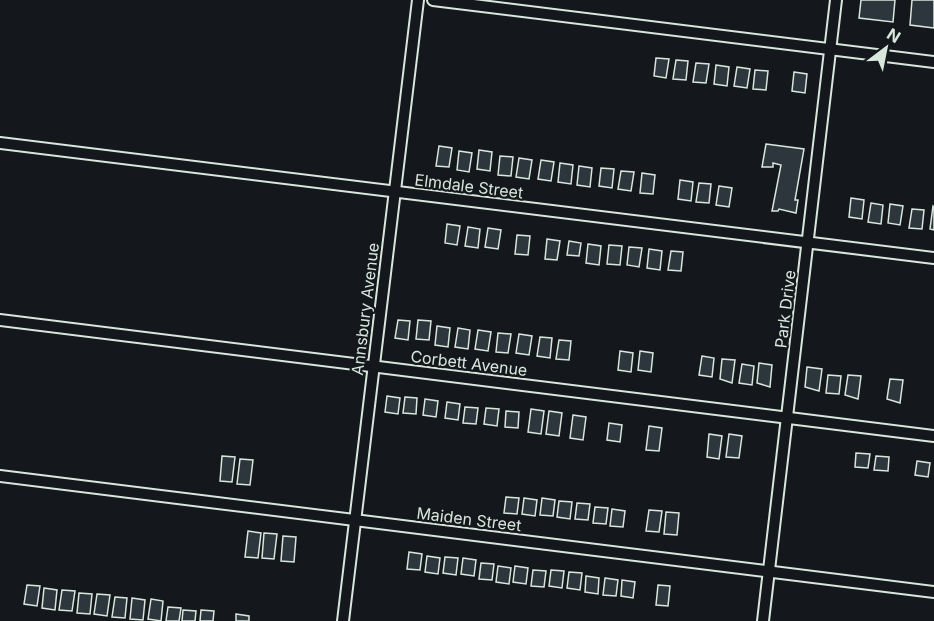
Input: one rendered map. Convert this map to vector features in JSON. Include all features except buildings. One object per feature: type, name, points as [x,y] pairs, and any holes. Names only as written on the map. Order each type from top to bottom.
[{"type":"street","name":"Annsbury Avenue","points":[[343,621],[418,0]]},
{"type":"street","points":[[434,0],[934,62]]},
{"type":"street","name":"Park Drive","points":[[763,621],[836,0]]},
{"type":"street","name":"Elmdale Street","points":[[0,143],[934,258]]},
{"type":"street","name":"Corbett Avenue","points":[[0,320],[934,436]]},
{"type":"street","name":"Maiden Street","points":[[0,476],[934,592]]}]
